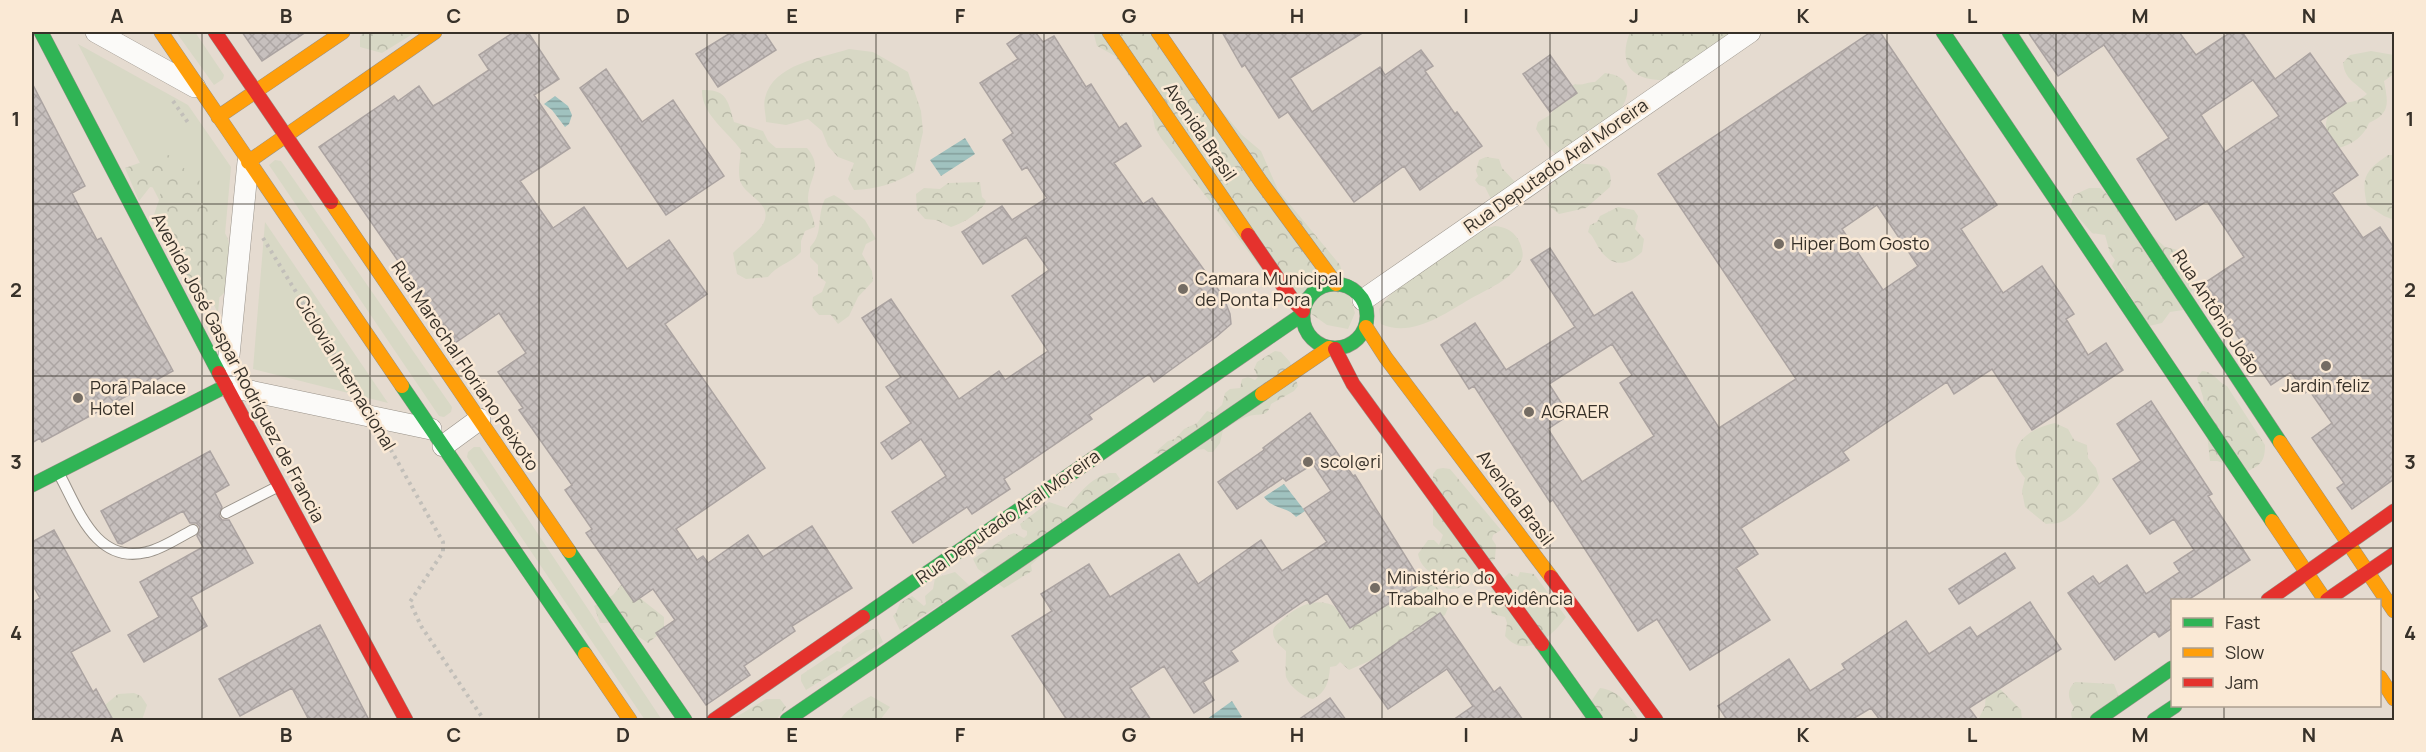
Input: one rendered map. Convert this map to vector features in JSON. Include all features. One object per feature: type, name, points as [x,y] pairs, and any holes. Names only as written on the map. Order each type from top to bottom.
[{"type":"main road","name":"Avenida José Gaspar Rodríguez de Francia","points":[[41,32],[226,386],[406,720]]},
{"type":"main road","points":[[161,32],[630,720]]},
{"type":"main road","name":"Rua Marechal Floriano Peixoto","points":[[215,32],[685,720]]},
{"type":"main road","points":[[218,117],[343,32]]},
{"type":"main road","points":[[248,162],[435,32]]},
{"type":"main road","name":"Avenida Brasil","points":[[1109,32],[1303,313]]},
{"type":"main road","name":"Avenida Brasil","points":[[1158,32],[1261,182],[1336,284]]},
{"type":"main road","points":[[1943,32],[2325,599]]},
{"type":"main road","name":"Rua Antônio João","points":[[2009,32],[2394,611]]},
{"type":"main road","points":[[1336,284],[1351,288],[1363,300],[1368,313],[1366,327],[1360,337],[1351,345],[1332,348],[1318,344],[1310,336],[1304,326],[1303,313],[1312,294],[1323,287],[1336,284]]},
{"type":"main road","name":"Rua Deputado Aral Moreira","points":[[714,720],[1303,313]]},
{"type":"main road","name":"Avenida Brasil","points":[[1366,327],[1386,358],[1595,645],[1656,720]]},
{"type":"main road","points":[[1332,348],[1353,384],[1566,666],[1596,720]]},
{"type":"main road","points":[[787,720],[1332,348]]},
{"type":"main road","points":[[32,485],[226,386]]},
{"type":"main road","points":[[2269,599],[2394,511]]},
{"type":"main road","points":[[2328,599],[2394,554]]},
{"type":"main road","points":[[2097,720],[2171,669]]},
{"type":"main road","points":[[2381,680],[2394,699]]},
{"type":"main road","points":[[2154,720],[2172,707]]},
{"type":"street","points":[[96,32],[200,90]]},
{"type":"street","name":"Rua Deputado Aral Moreira","points":[[1363,300],[1750,32]]},
{"type":"street","points":[[248,162],[226,386],[431,429]]},
{"type":"street","points":[[443,446],[480,419]]},
{"type":"lane","points":[[58,471],[94,537],[114,552],[132,555],[149,552],[194,530]]},
{"type":"lane","points":[[226,513],[280,486]]},
{"type":"path","points":[[167,92],[191,127]]},
{"type":"path","name":"Ciclovia Internacional","points":[[243,212],[264,239],[443,542],[443,552],[410,602],[421,626],[484,720]]},
{"type":"green space","points":[[176,32],[195,32],[224,75],[223,79],[214,85]]},
{"type":"green space","points":[[363,32],[416,32],[382,53],[360,47],[360,37]]},
{"type":"green space","points":[[1097,32],[1155,32],[1242,135],[1261,151],[1278,190],[1340,265],[1355,313],[1348,329],[1327,325],[1278,290],[1161,138],[1155,128],[1151,107],[1115,56],[1097,46],[1094,35]]},
{"type":"green space","points":[[1630,32],[1741,32],[1690,73],[1680,79],[1670,80],[1642,77],[1630,67],[1625,52]]},
{"type":"green space","points":[[78,44],[188,105],[231,167],[218,313]]},
{"type":"green space","points":[[849,49],[873,52],[908,72],[921,111],[923,132],[914,172],[885,185],[854,190],[848,179],[854,163],[838,157],[828,146],[822,131],[808,119],[786,125],[766,122],[764,104],[770,87],[788,70],[812,59]]},
{"type":"green space","points":[[2371,51],[2394,55],[2394,74],[2384,81],[2386,106],[2381,115],[2369,123],[2357,139],[2339,148],[2327,132],[2328,115],[2337,106],[2358,100],[2367,94],[2352,81],[2343,63],[2350,55]]},
{"type":"green space","points":[[1605,73],[1618,76],[1625,82],[1627,90],[1622,107],[1607,123],[1597,130],[1585,131],[1586,135],[1556,154],[1547,146],[1536,129],[1538,122],[1550,115],[1569,88],[1575,84],[1595,82]]},
{"type":"green space","points":[[702,90],[722,94],[728,102],[734,122],[763,131],[768,141],[776,148],[807,148],[812,155],[815,167],[808,198],[815,227],[805,231],[801,241],[801,252],[768,277],[746,279],[737,274],[733,253],[761,227],[765,211],[741,183],[739,171],[741,150],[710,115]]},
{"type":"green space","points":[[168,155],[174,157],[182,167],[199,178],[206,203],[229,243],[231,268],[228,285],[221,296],[208,302],[199,304],[163,241],[162,229],[153,219],[160,188],[150,187],[139,201],[125,168],[139,163],[153,166],[161,157]]},
{"type":"green space","points":[[2388,155],[2394,155],[2394,220],[2367,205],[2365,195],[2365,181],[2370,170]]},
{"type":"green space","points":[[1486,157],[1499,159],[1502,168],[1516,183],[1491,199],[1485,187],[1479,185],[1475,180],[1478,176],[1476,171],[1479,160]]},
{"type":"green space","points":[[275,160],[281,161],[452,407],[451,412],[444,417],[439,416],[269,165]]},
{"type":"green space","points":[[1577,163],[1607,168],[1611,178],[1610,187],[1586,208],[1559,214],[1549,206],[1551,185]]},
{"type":"green space","points":[[980,182],[982,197],[986,201],[984,205],[971,217],[956,225],[951,227],[936,220],[925,219],[917,210],[916,194],[924,188],[940,189],[948,183]]},
{"type":"green space","points":[[2089,188],[2100,188],[2165,247],[2178,250],[2183,254],[2194,286],[2183,310],[2170,312],[2162,323],[2149,326],[2112,266],[2115,260],[2110,253],[2105,235],[2092,233],[2070,208],[2074,195]]},
{"type":"green space","points":[[834,195],[865,220],[876,239],[866,244],[862,254],[872,271],[873,281],[858,297],[849,316],[838,324],[831,315],[819,315],[812,307],[813,297],[822,292],[826,282],[818,276],[818,265],[810,257],[810,247],[819,230],[822,206],[825,199]]},
{"type":"green space","points":[[1618,207],[1634,210],[1638,216],[1635,229],[1644,239],[1642,252],[1623,263],[1606,256],[1588,232],[1590,225],[1597,222],[1600,216]]},
{"type":"green space","points":[[265,222],[388,403],[253,369]]},
{"type":"green space","points":[[1495,226],[1511,231],[1518,239],[1523,253],[1517,267],[1506,279],[1439,317],[1416,326],[1393,328],[1381,324],[1379,309],[1416,270],[1446,248],[1479,231]]},
{"type":"green space","points":[[1275,351],[1281,352],[1290,362],[1298,386],[1294,391],[1271,404],[1265,413],[1246,417],[1223,430],[1220,443],[1213,452],[1204,449],[1153,454],[1168,441],[1175,439],[1184,429],[1197,423],[1207,411],[1213,413],[1222,405],[1225,393],[1230,389],[1240,388],[1242,379],[1248,377],[1255,380],[1258,377],[1254,369],[1257,362]]},
{"type":"green space","points":[[2202,371],[2210,373],[2227,386],[2265,445],[2264,455],[2256,467],[2248,471],[2210,461],[2203,397],[2197,378]]},
{"type":"green space","points":[[2055,423],[2068,429],[2074,440],[2087,445],[2088,458],[2096,468],[2100,482],[2072,515],[2059,523],[2046,524],[2025,507],[2022,491],[2025,478],[2015,458],[2016,449],[2026,435]]},
{"type":"green space","points":[[474,447],[480,447],[662,720],[645,720],[467,457],[468,452]]},
{"type":"green space","points":[[1437,469],[1450,469],[1501,530],[1493,535],[1492,539],[1496,545],[1495,559],[1473,573],[1466,584],[1457,589],[1443,586],[1421,563],[1418,554],[1428,540],[1434,540],[1439,545],[1443,535],[1433,525],[1433,474]]},
{"type":"green space","points":[[1109,473],[1116,473],[1120,479],[1031,565],[1032,571],[1004,588],[978,569],[973,559],[1009,535],[1014,533],[1024,538],[1027,531],[1022,529],[1020,524],[1049,502],[1067,508],[1090,483]]},
{"type":"green space","points":[[955,572],[970,586],[900,630],[893,616],[900,603],[912,596],[924,606],[925,596],[933,589],[935,578]]},
{"type":"green space","points":[[1520,572],[1534,574],[1566,617],[1546,638],[1529,646],[1513,643],[1505,636],[1507,623],[1505,617],[1492,614],[1487,595],[1509,573],[1518,577]]},
{"type":"green space","points":[[1413,573],[1438,588],[1448,608],[1445,615],[1385,654],[1349,670],[1340,662],[1330,667],[1326,686],[1313,699],[1294,688],[1286,677],[1286,651],[1277,643],[1273,635],[1277,624],[1298,608],[1318,602],[1332,605],[1344,619]]},
{"type":"green space","points":[[622,584],[664,617],[664,630],[648,643],[618,623],[600,623],[594,606],[613,595]]},
{"type":"green space","points":[[877,629],[883,642],[806,690],[801,681],[801,675],[837,651],[841,652],[842,647],[866,630]]},
{"type":"green space","points":[[2075,682],[2114,684],[2119,697],[2112,720],[2072,719],[2071,713],[2074,707],[2069,694]]},
{"type":"green space","points":[[1600,688],[1618,695],[1639,720],[1579,720]]},
{"type":"green space","points":[[2000,689],[2021,710],[2022,720],[1978,720],[1985,706],[1986,693]]},
{"type":"green space","points":[[134,693],[141,696],[147,705],[142,720],[106,720],[105,705],[118,694]]},
{"type":"green space","points":[[871,696],[890,707],[880,720],[840,720],[850,709]]},
{"type":"green space","points":[[766,699],[780,699],[786,707],[776,720],[731,720]]},
{"type":"water","points":[[555,96],[568,106],[572,115],[569,124],[565,127],[552,110],[544,104]]},
{"type":"water","points":[[965,138],[975,154],[941,176],[930,160]]},
{"type":"water","points":[[1284,484],[1305,511],[1296,517],[1264,497]]},
{"type":"water","points":[[1232,701],[1242,717],[1237,720],[1207,719]]},
{"type":"building","points":[[242,32],[306,32],[262,61]]},
{"type":"building","points":[[514,32],[528,32],[559,79],[534,95],[570,148],[520,181],[553,228],[584,207],[627,269],[669,240],[707,294],[665,324],[765,468],[676,529],[697,560],[703,556],[708,563],[748,535],[763,557],[812,526],[852,588],[792,626],[795,631],[744,666],[750,675],[706,705],[656,633],[675,620],[653,589],[634,602],[586,533],[592,529],[565,490],[572,485],[519,410],[523,408],[498,372],[526,353],[499,313],[455,343],[319,147],[394,96],[398,101],[419,86],[433,106],[442,101],[489,70],[479,55]]},
{"type":"building","points":[[732,32],[764,32],[776,50],[718,87],[696,54]]},
{"type":"building","points":[[1024,32],[1035,32],[1043,42],[1054,36],[1086,87],[1091,84],[1119,128],[1126,123],[1141,146],[1114,163],[1143,204],[1152,198],[1223,296],[1231,324],[1154,382],[1149,374],[1089,415],[1092,419],[1004,479],[1010,489],[972,514],[967,507],[913,543],[892,512],[946,476],[921,439],[892,459],[881,443],[911,423],[886,387],[901,377],[862,318],[891,299],[959,399],[999,371],[1005,380],[1048,351],[1012,296],[1049,270],[1026,237],[983,264],[962,232],[1002,206],[1012,220],[1047,198],[1027,167],[1022,170],[1003,140],[1013,133],[980,83],[1018,59],[1007,44]]},
{"type":"building","points":[[1222,32],[1364,32],[1290,78],[1312,112],[1380,67],[1385,75],[1421,50],[1433,66],[1425,71],[1455,114],[1457,112],[1482,146],[1420,190],[1404,166],[1354,202],[1288,112],[1279,118],[1245,65],[1242,67]]},
{"type":"building","points":[[1871,32],[1880,32],[1997,205],[1961,229],[2003,293],[2042,266],[2074,314],[2066,319],[2088,355],[2106,343],[2123,370],[2032,430],[1992,369],[1954,394],[1947,382],[1843,452],[1849,460],[1741,528],[1758,554],[1736,568],[1770,620],[1690,670],[1657,619],[1638,631],[1553,500],[1550,502],[1474,386],[1469,389],[1441,345],[1475,323],[1506,370],[1575,327],[1531,260],[1550,248],[1594,316],[1632,292],[1719,428],[1796,379],[1658,174]],"holes":[[[1877,205],[1918,266],[1883,290],[1842,229]],[[1612,344],[1632,375],[1620,383],[1654,436],[1582,482],[1548,429],[1569,415],[1549,384]]]},
{"type":"building","points":[[2028,32],[2179,32],[2196,55],[2231,32],[2242,32],[2275,79],[2310,53],[2346,103],[2320,121],[2358,175],[2332,193],[2363,238],[2380,227],[2394,248],[2394,479],[2352,509],[2337,488],[2344,483],[2312,438],[2332,423],[2309,390],[2305,393],[2291,372],[2271,385],[2221,312],[2218,314],[2200,286],[2244,257],[2207,201],[2176,220],[2137,159],[2169,138],[2104,45],[2058,76]],"holes":[[[2253,80],[2279,116],[2225,152],[2201,115]]]},
{"type":"building","points":[[1550,55],[1577,93],[1550,112],[1523,74]]},
{"type":"building","points":[[606,69],[642,122],[673,100],[724,176],[666,215],[580,88]]},
{"type":"building","points":[[32,83],[85,186],[72,193],[97,240],[101,238],[173,371],[42,442],[40,438],[32,443]]},
{"type":"building","points":[[2151,401],[2212,494],[2208,496],[2250,560],[2190,599],[2171,599],[2171,629],[2159,637],[2155,631],[2115,660],[2068,593],[2093,576],[2099,584],[2127,565],[2146,594],[2180,572],[2174,563],[2194,550],[2174,519],[2150,534],[2113,479],[2141,461],[2117,424]]},
{"type":"building","points":[[1310,413],[1353,476],[1355,475],[1422,583],[1350,628],[1327,593],[1310,604],[1307,599],[1231,651],[1238,661],[1203,682],[1214,700],[1194,713],[1164,666],[1130,688],[1151,720],[1067,720],[1012,636],[1052,611],[1041,594],[1089,564],[1110,597],[1179,554],[1198,584],[1261,540],[1282,571],[1327,542],[1304,509],[1331,491],[1313,464],[1286,481],[1283,478],[1237,509],[1218,482],[1264,450],[1263,448]]},
{"type":"building","points":[[210,451],[229,485],[215,493],[222,507],[219,516],[222,520],[229,520],[253,563],[191,597],[207,626],[144,662],[128,635],[159,617],[140,582],[203,547],[197,536],[200,527],[196,523],[190,523],[183,511],[122,544],[118,543],[101,511]]},
{"type":"building","points":[[54,530],[110,631],[71,652],[93,692],[96,689],[113,720],[32,720],[32,603],[40,598],[32,584],[32,542]]},
{"type":"building","points":[[2005,553],[2015,568],[1959,604],[1949,589]]},
{"type":"building","points":[[2030,602],[2061,649],[1969,708],[1978,720],[1880,720],[1871,708],[1851,720],[1727,720],[1718,706],[1789,659],[1810,691],[1845,669],[1842,664],[1906,621],[1929,654],[1970,627],[1977,637]]},
{"type":"building","points":[[1440,613],[1494,692],[1500,687],[1523,720],[1453,720],[1473,706],[1447,669],[1388,709],[1360,669]]},
{"type":"building","points":[[320,625],[369,720],[309,720],[292,688],[240,716],[219,679]]},
{"type":"building","points":[[1330,698],[1346,720],[1298,720]]},
{"type":"traffic: fast","points":[[41,32],[219,373]]},
{"type":"traffic: fast","points":[[1943,32],[2272,521]]},
{"type":"traffic: fast","points":[[2009,32],[2280,442]]},
{"type":"traffic: fast","points":[[1329,284],[1341,284],[1358,293],[1365,304],[1367,316],[1365,328],[1358,339],[1341,348],[1329,348],[1317,343],[1308,334],[1303,322],[1303,310],[1308,298],[1317,289],[1329,284]]},
{"type":"traffic: fast","points":[[863,617],[1303,314]]},
{"type":"traffic: fast","points":[[32,485],[226,386]]},
{"type":"traffic: fast","points":[[402,386],[585,654]]},
{"type":"traffic: fast","points":[[787,720],[1262,394]]},
{"type":"traffic: fast","points":[[569,551],[685,720]]},
{"type":"traffic: fast","points":[[1542,644],[1596,720]]},
{"type":"traffic: fast","points":[[2097,720],[2171,669]]},
{"type":"traffic: fast","points":[[2154,720],[2174,707]]},
{"type":"traffic: slow","points":[[161,32],[402,386]]},
{"type":"traffic: slow","points":[[218,117],[343,32]]},
{"type":"traffic: slow","points":[[248,162],[435,32]]},
{"type":"traffic: slow","points":[[1109,32],[1248,235]]},
{"type":"traffic: slow","points":[[1158,32],[1261,182],[1336,284]]},
{"type":"traffic: slow","points":[[331,202],[569,551]]},
{"type":"traffic: slow","points":[[1366,327],[1386,358],[1551,577]]},
{"type":"traffic: slow","points":[[1262,394],[1329,348]]},
{"type":"traffic: slow","points":[[2280,442],[2394,611]]},
{"type":"traffic: slow","points":[[2272,521],[2324,599]]},
{"type":"traffic: slow","points":[[585,654],[630,720]]},
{"type":"traffic: slow","points":[[2381,679],[2394,699]]},
{"type":"traffic: jam","points":[[215,32],[331,202]]},
{"type":"traffic: jam","points":[[1248,235],[1292,299],[1303,311]]},
{"type":"traffic: jam","points":[[1335,349],[1353,384],[1542,644]]},
{"type":"traffic: jam","points":[[219,373],[406,720]]},
{"type":"traffic: jam","points":[[2269,599],[2394,511]]},
{"type":"traffic: jam","points":[[2328,599],[2394,554]]},
{"type":"traffic: jam","points":[[1551,577],[1656,720]]},
{"type":"traffic: jam","points":[[714,720],[863,617]]},
{"type":"place","name":"Hiper Bom Gosto","points":[[1779,244]]},
{"type":"place","name":"Camara Municipal de Ponta Pora","points":[[1183,289]]},
{"type":"place","name":"Jardin feliz","points":[[2326,366]]},
{"type":"place","name":"Porã Palace Hotel","points":[[78,398]]},
{"type":"place","name":"AGRAER","points":[[1529,412]]},
{"type":"place","name":"scol@ri","points":[[1308,462]]},
{"type":"place","name":"Ministério do Trabalho e Previdência","points":[[1375,588]]}]
